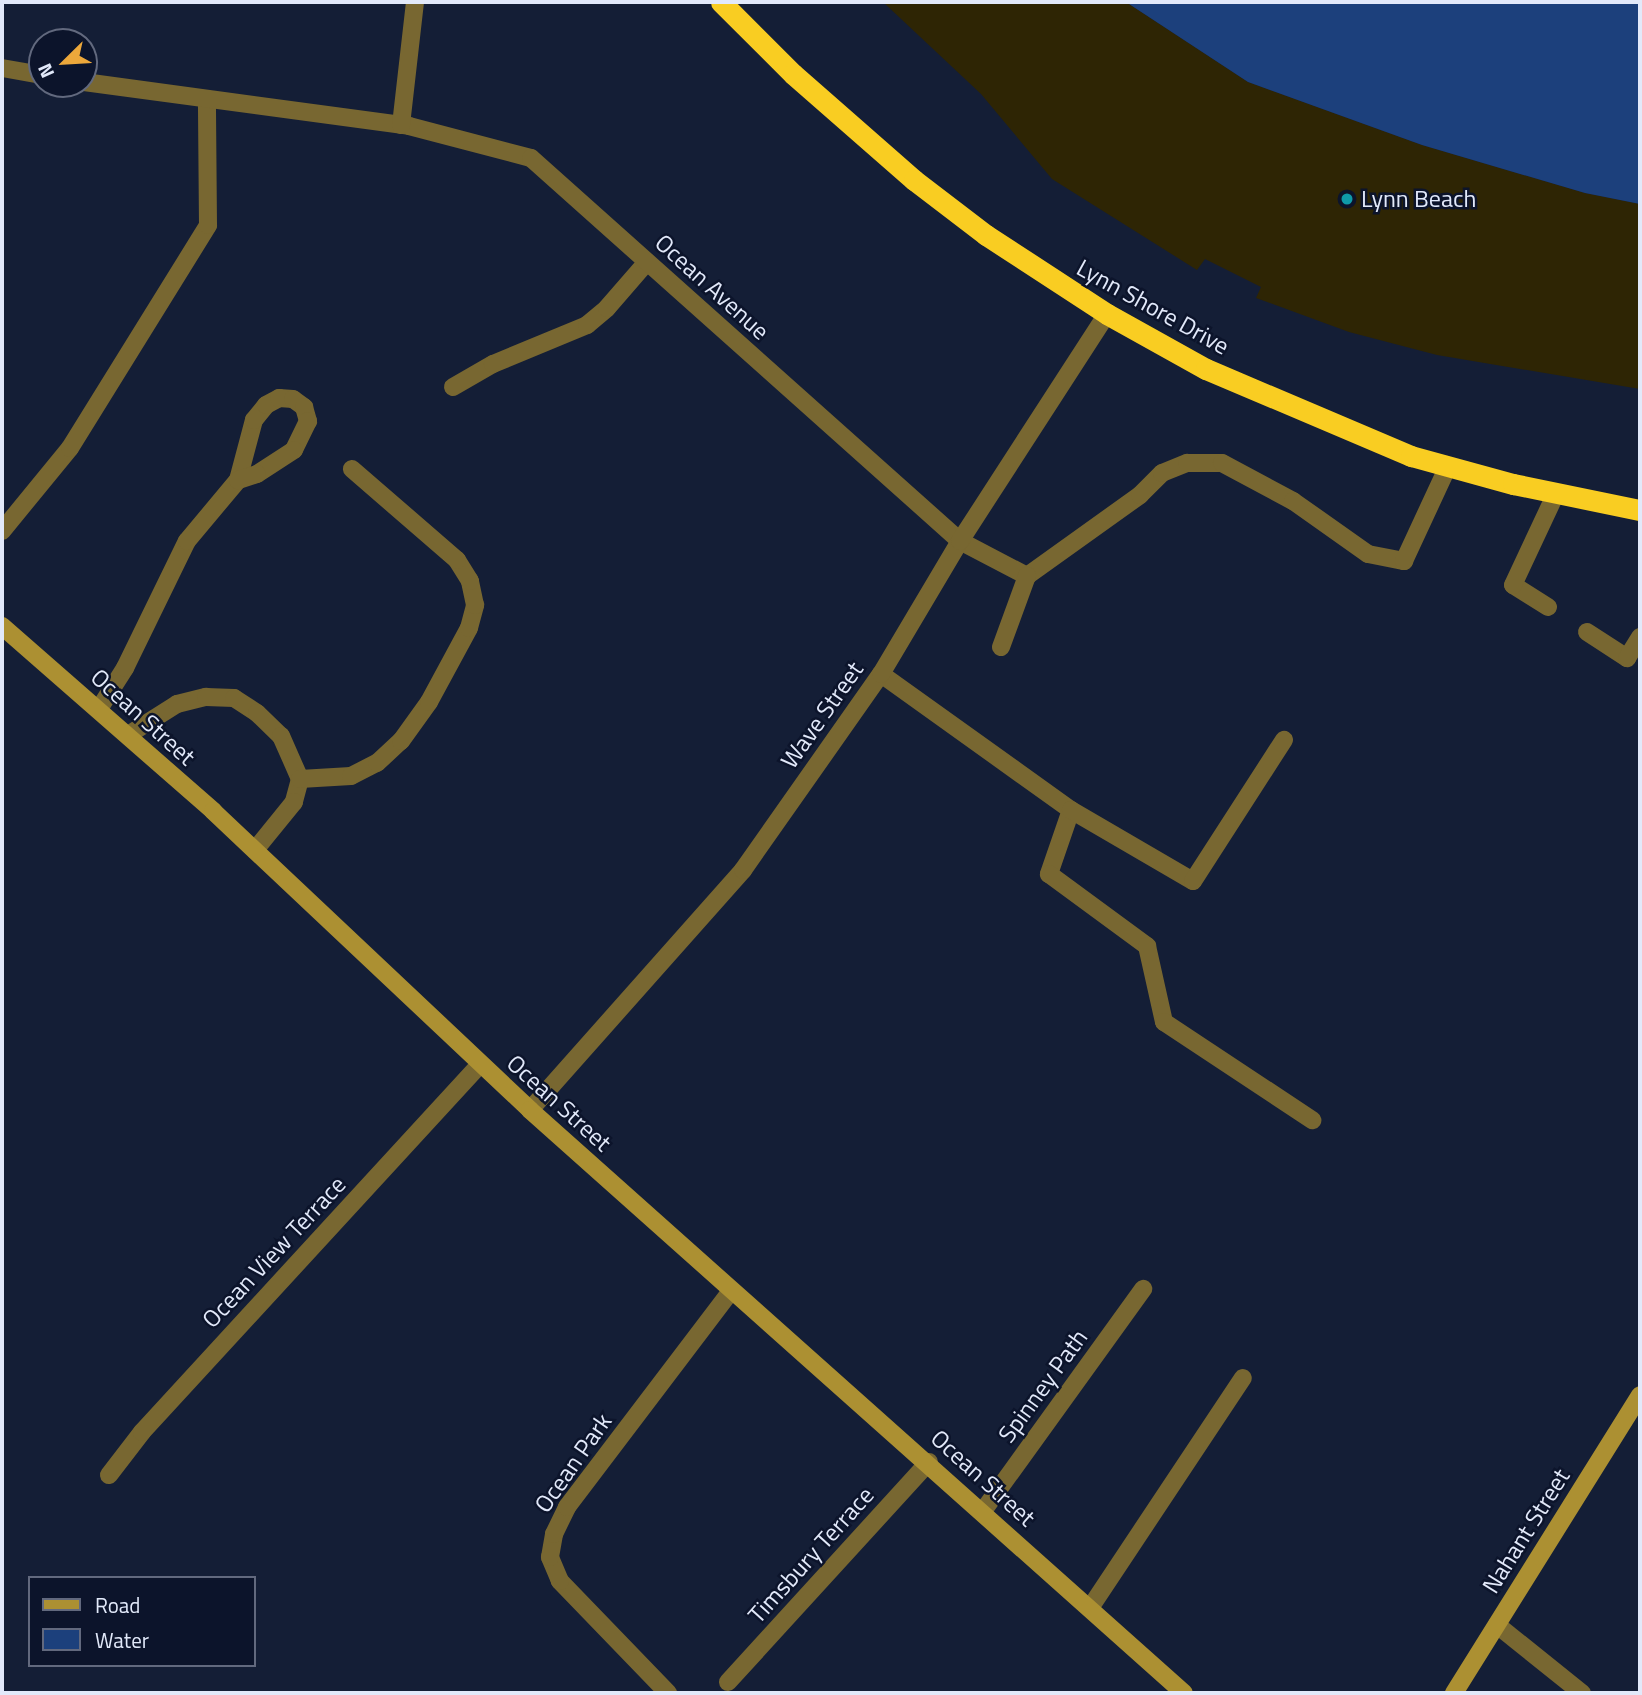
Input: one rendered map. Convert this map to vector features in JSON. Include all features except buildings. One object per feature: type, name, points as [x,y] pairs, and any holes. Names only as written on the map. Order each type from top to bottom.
[{"type":"highway","name":"Lynn Shore Drive","points":[[721,2],[810,90],[914,180],[986,234],[1107,314],[1206,369],[1411,456],[1556,494],[1640,510]]},
{"type":"street","points":[[401,125],[415,2]]},
{"type":"street","points":[[2,68],[28,73]]},
{"type":"street","name":"Ocean Avenue","points":[[98,84],[401,125],[531,158],[960,541],[1027,576]]},
{"type":"street","points":[[2,531],[70,448],[208,225],[207,99]]},
{"type":"street","points":[[453,387],[493,364],[587,325],[647,262]]},
{"type":"street","name":"Wave Street","points":[[530,1110],[743,870],[881,674],[960,541],[1107,314]]},
{"type":"street","points":[[99,709],[125,668],[187,541],[239,480],[254,420],[266,405],[293,399],[304,407],[307,421],[294,450],[257,474],[239,480]]},
{"type":"street","points":[[1001,647],[1027,576],[1140,495],[1162,473],[1187,463],[1222,463],[1293,501],[1368,554],[1404,561],[1448,466]]},
{"type":"street","points":[[300,779],[351,776],[377,763],[401,741],[429,702],[463,640],[475,605],[470,581],[457,560],[352,470]]},
{"type":"street","points":[[1548,607],[1513,585],[1556,494]]},
{"type":"street","name":"Ocean Street","points":[[2,626],[99,709],[255,850],[530,1110],[731,1291],[929,1462],[1184,1693]]},
{"type":"street","points":[[1587,632],[1627,657],[1640,637]]},
{"type":"street","points":[[881,674],[1071,810],[1194,881],[1284,740]]},
{"type":"street","points":[[128,735],[177,704],[206,696],[234,698],[281,736],[300,779],[294,802],[255,850]]},
{"type":"street","points":[[1071,810],[1049,874],[1147,946],[1164,1022],[1312,1120]]},
{"type":"street","name":"Ocean View Terrace","points":[[109,1475],[142,1432],[480,1064]]},
{"type":"street","name":"Spinney Path","points":[[982,1511],[1143,1289]]},
{"type":"street","name":"Ocean Park","points":[[668,1693],[560,1581],[550,1557],[554,1534],[567,1507],[731,1291]]},
{"type":"street","points":[[1090,1608],[1243,1377]]},
{"type":"street","name":"Nahant Street","points":[[1454,1693],[1640,1395]]},
{"type":"street","name":"Timsbury Terrace","points":[[728,1682],[929,1462]]},
{"type":"street","points":[[1497,1625],[1581,1693]]},
{"type":"sand","name":"Lynn Beach","points":[[883,2],[1126,2],[1248,82],[1422,145],[1585,193],[1640,204],[1640,389],[1437,355],[1349,332],[1256,298],[1261,287],[1205,259],[1197,270],[1052,179],[981,94]]},
{"type":"water","points":[[1126,2],[1640,2],[1640,204],[1585,193],[1422,145],[1248,82]]},
{"type":"place","name":"Lynn Beach","points":[[1347,199]]}]
